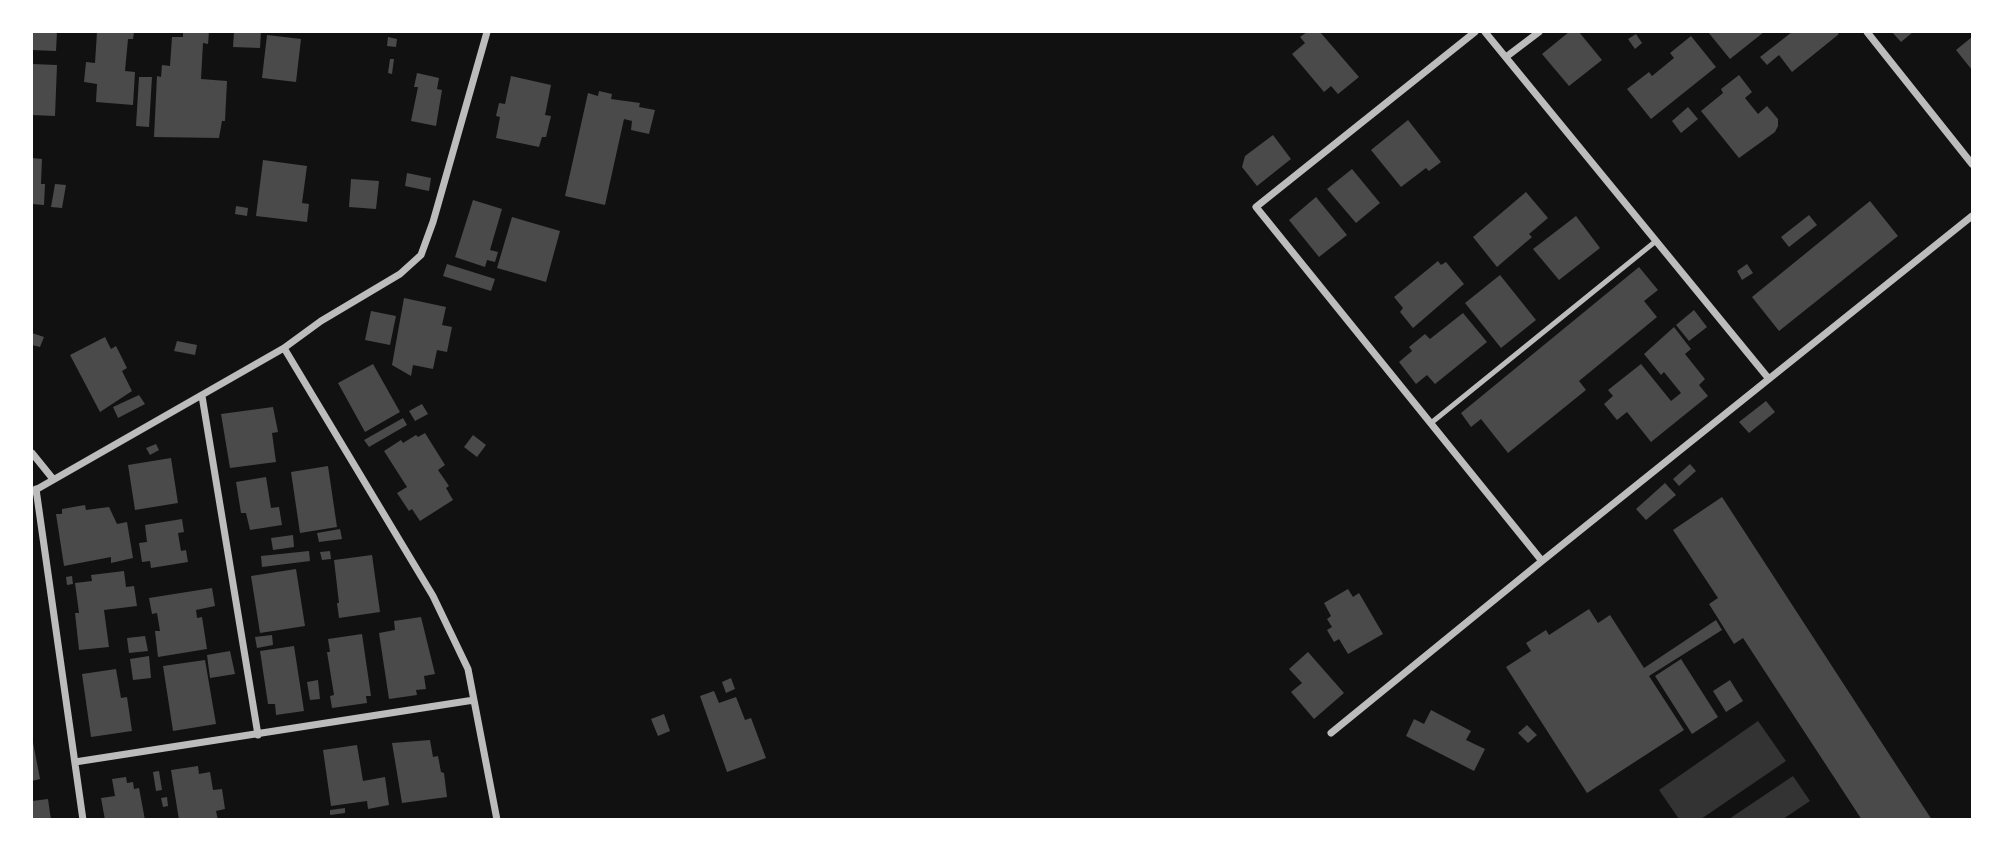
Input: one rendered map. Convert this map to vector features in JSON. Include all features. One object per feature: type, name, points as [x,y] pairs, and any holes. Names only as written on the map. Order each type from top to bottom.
[{"type":"street","points":[[83,820],[34,490],[284,348],[321,321],[400,274],[421,255],[488,32]]},
{"type":"street","points":[[1475,32],[1256,207],[1542,561]]},
{"type":"street","points":[[1485,32],[1769,379]]},
{"type":"street","points":[[1506,57],[1539,32]]},
{"type":"street","points":[[1867,32],[1972,164]]},
{"type":"street","points":[[1331,733],[1972,216]]},
{"type":"street","points":[[284,348],[432,596],[468,669],[497,820]]},
{"type":"street","points":[[202,396],[257,735]]},
{"type":"street","points":[[32,453],[53,479]]},
{"type":"street","points":[[75,762],[474,700]]},
{"type":"lane","points":[[1431,423],[1656,240]]},
{"type":"shaded area","points":[[1758,721],[1786,761],[1701,819],[1679,819],[1659,790]]},
{"type":"shaded area","points":[[1793,776],[1810,801],[1783,819],[1729,819]]},
{"type":"building","points":[[32,32],[57,32],[56,51],[32,50]]},
{"type":"building","points":[[97,32],[134,32],[133,39],[128,39],[125,71],[135,72],[133,105],[96,102],[97,84],[84,82],[86,62],[95,63]]},
{"type":"building","points":[[183,32],[209,32],[208,44],[203,43],[201,79],[227,81],[225,121],[222,121],[219,138],[154,137],[157,76],[161,77],[162,65],[170,66],[172,37],[183,37]]},
{"type":"building","points":[[234,32],[261,32],[260,48],[233,47]]},
{"type":"building","points":[[1307,32],[1320,32],[1359,77],[1338,94],[1331,86],[1324,92],[1292,54],[1305,43],[1300,37]]},
{"type":"building","points":[[1569,32],[1579,32],[1602,60],[1569,86],[1542,54]]},
{"type":"building","points":[[1708,32],[1764,32],[1730,59]]},
{"type":"building","points":[[1792,32],[1839,34],[1792,72],[1779,55],[1767,65],[1760,57]]},
{"type":"building","points":[[1892,32],[1913,32],[1901,42]]},
{"type":"building","points":[[1636,34],[1642,43],[1635,49],[1628,39]]},
{"type":"building","points":[[267,35],[301,39],[296,82],[262,78]]},
{"type":"building","points":[[1691,36],[1716,67],[1651,119],[1627,89],[1649,72],[1652,76],[1674,58],[1670,53]]},
{"type":"building","points":[[388,37],[397,39],[396,47],[387,46]]},
{"type":"building","points":[[1972,37],[1972,70],[1956,50]]},
{"type":"building","points":[[390,59],[394,59],[392,74],[388,73]]},
{"type":"building","points":[[32,64],[57,65],[55,116],[32,115]]},
{"type":"building","points":[[417,73],[439,78],[437,89],[442,90],[436,126],[411,121],[418,87],[414,87]]},
{"type":"building","points":[[1739,75],[1752,92],[1745,98],[1758,114],[1767,106],[1778,119],[1778,126],[1775,132],[1739,158],[1701,111],[1723,93],[1721,89]]},
{"type":"building","points":[[511,76],[551,85],[545,115],[551,116],[546,137],[542,137],[539,147],[496,138],[500,117],[496,116],[499,103],[505,104]]},
{"type":"building","points":[[139,77],[152,77],[149,127],[136,126]]},
{"type":"building","points":[[599,91],[612,94],[611,99],[640,103],[639,107],[655,110],[649,134],[631,130],[632,121],[624,119],[605,205],[565,196],[588,93],[598,96]]},
{"type":"building","points":[[1688,107],[1698,119],[1681,133],[1672,121]]},
{"type":"building","points":[[1408,120],[1441,162],[1429,171],[1426,168],[1401,187],[1371,150]]},
{"type":"building","points":[[1273,135],[1291,159],[1257,186],[1242,167],[1245,156]]},
{"type":"building","points":[[32,158],[42,159],[44,205],[32,204]]},
{"type":"building","points":[[263,160],[307,166],[302,203],[309,204],[307,222],[256,216]]},
{"type":"building","points":[[1352,169],[1380,203],[1356,223],[1327,189]]},
{"type":"building","points":[[407,173],[431,178],[429,191],[405,186]]},
{"type":"building","points":[[351,179],[379,181],[376,209],[349,207]]},
{"type":"building","points":[[55,184],[66,185],[62,208],[51,207]]},
{"type":"building","points":[[1526,192],[1548,218],[1529,234],[1532,237],[1497,267],[1473,237]]},
{"type":"building","points":[[1316,197],[1347,235],[1319,257],[1289,220]]},
{"type":"building","points":[[473,200],[502,209],[490,250],[498,252],[495,262],[487,260],[485,267],[455,257]]},
{"type":"building","points":[[1870,201],[1898,236],[1779,331],[1752,297]]},
{"type":"building","points":[[236,206],[248,208],[247,216],[235,214]]},
{"type":"building","points":[[1809,215],[1817,225],[1789,247],[1781,237]]},
{"type":"building","points":[[1576,216],[1600,248],[1559,280],[1533,249]]},
{"type":"building","points":[[512,217],[560,231],[546,282],[497,268]]},
{"type":"building","points":[[1438,261],[1441,265],[1446,262],[1464,284],[1413,328],[1400,312],[1403,308],[1394,297]]},
{"type":"building","points":[[447,264],[495,279],[491,291],[443,276]]},
{"type":"building","points":[[1747,264],[1753,273],[1742,280],[1737,271]]},
{"type":"building","points":[[1639,267],[1658,290],[1644,301],[1657,317],[1579,381],[1586,390],[1508,453],[1481,419],[1471,427],[1461,413]]},
{"type":"building","points":[[1500,275],[1536,320],[1501,348],[1465,303]]},
{"type":"building","points":[[404,298],[446,307],[442,325],[452,327],[447,352],[437,350],[433,369],[413,365],[411,376],[392,365]]},
{"type":"building","points":[[1694,310],[1707,327],[1689,341],[1676,325]]},
{"type":"building","points":[[371,311],[396,316],[390,345],[365,340]]},
{"type":"building","points":[[1463,313],[1487,342],[1435,384],[1427,375],[1416,384],[1399,362],[1412,351],[1409,347],[1425,334],[1430,339]]},
{"type":"building","points":[[1674,327],[1691,349],[1685,354],[1705,379],[1699,385],[1708,396],[1651,442],[1627,412],[1617,420],[1604,404],[1613,396],[1608,390],[1641,364],[1671,401],[1681,393],[1664,372],[1661,375],[1644,354]]},
{"type":"building","points":[[32,333],[44,337],[40,347],[32,345]]},
{"type":"building","points":[[105,337],[111,349],[116,346],[127,368],[122,371],[132,391],[100,412],[70,355]]},
{"type":"building","points":[[177,341],[197,345],[195,355],[174,351]]},
{"type":"building","points":[[373,364],[400,412],[365,432],[338,383]]},
{"type":"building","points":[[139,395],[145,404],[118,418],[113,407]]},
{"type":"building","points":[[1766,401],[1775,412],[1749,433],[1739,422]]},
{"type":"building","points":[[422,404],[428,414],[415,421],[409,411]]},
{"type":"building","points":[[273,407],[278,432],[272,433],[276,462],[230,468],[221,414]]},
{"type":"building","points":[[403,418],[407,425],[369,447],[364,440]]},
{"type":"building","points":[[425,433],[445,465],[438,470],[449,486],[446,488],[453,500],[420,521],[412,509],[409,511],[397,493],[407,487],[384,451],[401,440],[403,443]]},
{"type":"building","points":[[473,435],[486,445],[477,457],[464,447]]},
{"type":"building","points":[[156,444],[159,450],[150,455],[146,448]]},
{"type":"building","points":[[171,458],[178,503],[135,510],[128,465]]},
{"type":"building","points":[[1690,464],[1696,471],[1679,486],[1673,479]]},
{"type":"building","points":[[328,466],[337,527],[300,533],[291,472]]},
{"type":"building","points":[[266,477],[271,508],[279,507],[282,525],[250,530],[246,513],[241,513],[236,482]]},
{"type":"building","points":[[1665,483],[1676,495],[1646,520],[1636,509]]},
{"type":"building","points":[[1722,497],[1932,820],[1862,820],[1743,638],[1734,644],[1709,604],[1718,598],[1673,530]]},
{"type":"building","points":[[85,505],[86,510],[109,507],[117,524],[127,522],[133,558],[111,563],[111,557],[64,566],[56,514],[62,514],[62,509]]},
{"type":"building","points":[[182,519],[184,532],[178,533],[181,551],[186,550],[188,562],[151,568],[150,561],[142,562],[139,543],[147,542],[145,525]]},
{"type":"building","points":[[340,529],[342,539],[319,542],[317,533]]},
{"type":"building","points":[[293,535],[294,547],[273,550],[271,538]]},
{"type":"building","points":[[309,551],[310,561],[262,567],[261,556]]},
{"type":"building","points":[[330,551],[331,559],[322,560],[320,552]]},
{"type":"building","points":[[372,555],[380,612],[339,618],[334,560]]},
{"type":"building","points":[[296,569],[305,626],[260,633],[251,576]]},
{"type":"building","points":[[124,571],[126,587],[134,586],[137,606],[104,610],[109,647],[79,650],[75,613],[79,613],[75,583],[92,581],[91,575]]},
{"type":"building","points":[[72,576],[73,584],[67,585],[66,577]]},
{"type":"building","points":[[212,588],[215,606],[196,610],[197,618],[202,617],[207,649],[158,657],[155,631],[160,631],[157,613],[152,614],[149,598]]},
{"type":"building","points":[[1348,589],[1353,597],[1359,593],[1383,634],[1348,654],[1339,639],[1334,642],[1327,630],[1332,627],[1327,619],[1331,616],[1324,603]]},
{"type":"building","points":[[1589,609],[1598,623],[1610,615],[1644,668],[1716,620],[1722,630],[1649,676],[1684,730],[1587,793],[1506,667],[1531,651],[1526,643],[1546,630],[1549,635]]},
{"type":"building","points":[[421,617],[435,674],[424,676],[426,689],[416,690],[417,695],[389,699],[379,633],[395,630],[394,621]]},
{"type":"building","points":[[362,634],[371,696],[366,696],[367,703],[332,708],[330,696],[334,695],[327,652],[330,652],[328,639]]},
{"type":"building","points":[[272,635],[273,645],[257,648],[255,637]]},
{"type":"building","points":[[145,636],[148,651],[129,653],[127,638]]},
{"type":"building","points":[[294,646],[304,711],[276,715],[275,704],[268,704],[260,651]]},
{"type":"building","points":[[230,651],[235,674],[210,678],[207,655]]},
{"type":"building","points":[[1308,652],[1344,693],[1314,719],[1291,692],[1302,683],[1289,669]]},
{"type":"building","points":[[149,656],[151,678],[133,680],[130,659]]},
{"type":"building","points":[[1681,659],[1718,717],[1692,734],[1655,676]]},
{"type":"building","points":[[205,660],[216,724],[173,731],[163,666]]},
{"type":"building","points":[[116,669],[121,698],[127,697],[132,731],[91,737],[82,674]]},
{"type":"building","points":[[731,678],[735,689],[726,693],[722,682]]},
{"type":"building","points":[[318,680],[320,699],[310,700],[307,682]]},
{"type":"building","points":[[1730,680],[1743,701],[1726,712],[1713,691]]},
{"type":"building","points":[[714,691],[719,703],[736,697],[745,720],[751,718],[766,758],[727,772],[700,696]]},
{"type":"building","points":[[1431,710],[1471,731],[1466,740],[1485,749],[1474,771],[1406,736],[1414,719],[1424,724]]},
{"type":"building","points":[[664,714],[670,731],[658,736],[651,719]]},
{"type":"building","points":[[1527,725],[1537,735],[1528,743],[1518,733]]},
{"type":"building","points":[[32,737],[40,779],[32,781]]},
{"type":"building","points":[[430,740],[433,757],[438,756],[441,772],[444,773],[447,797],[402,803],[392,743]]},
{"type":"building","points":[[357,745],[363,781],[385,777],[389,805],[368,809],[367,801],[331,806],[323,750]]},
{"type":"building","points":[[198,766],[199,774],[210,772],[213,790],[222,789],[225,809],[216,811],[218,820],[179,820],[171,770]]},
{"type":"building","points":[[159,771],[162,790],[156,791],[153,772]]},
{"type":"building","points":[[126,777],[127,783],[133,782],[134,789],[139,788],[145,820],[105,820],[101,798],[115,796],[112,779]]},
{"type":"building","points":[[167,797],[168,806],[163,807],[161,798]]},
{"type":"building","points":[[48,799],[51,820],[32,820],[32,801]]},
{"type":"building","points":[[345,808],[345,813],[330,815],[330,810]]}]
